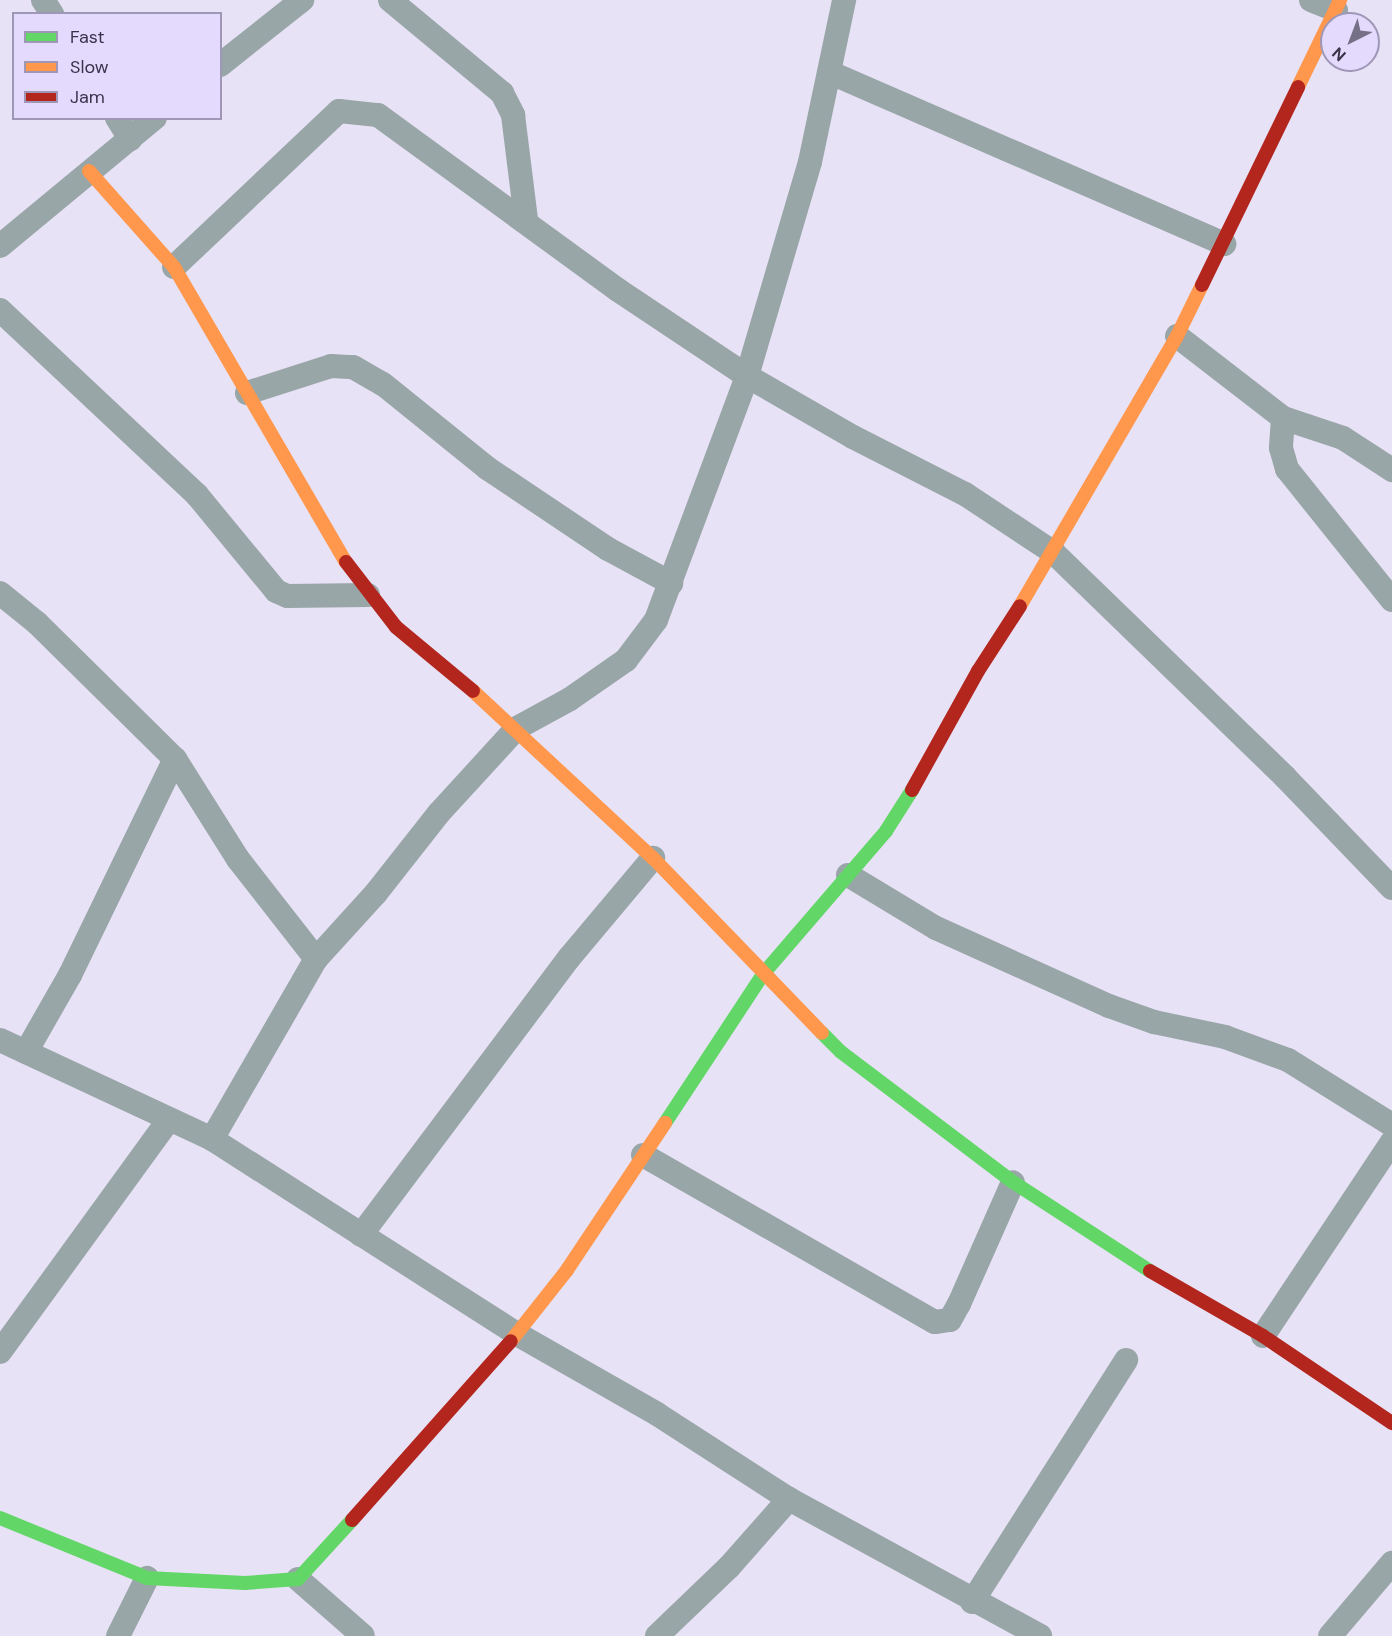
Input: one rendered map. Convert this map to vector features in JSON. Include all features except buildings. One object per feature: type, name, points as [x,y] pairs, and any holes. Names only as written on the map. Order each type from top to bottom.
[{"type":"street","points":[[222,63],[302,0]]},
{"type":"street","points":[[390,0],[502,93],[513,116],[526,220]]},
{"type":"street","points":[[212,1139],[316,958],[517,728],[570,699],[626,660],[656,620],[747,376],[810,162],[831,73],[844,0]]},
{"type":"street","points":[[0,1518],[147,1578],[245,1583],[298,1579],[518,1334],[567,1270],[764,973],[886,831],[910,793],[978,671],[1054,553],[1177,336],[1224,244],[1338,5],[1311,0]]},
{"type":"street","points":[[831,73],[1224,244]]},
{"type":"street","points":[[174,267],[339,111],[378,115],[526,220],[618,290],[747,376],[853,437],[965,494],[1054,553],[1286,777],[1392,888]]},
{"type":"street","points":[[118,120],[130,139]]},
{"type":"street","points":[[0,246],[153,120]]},
{"type":"street","points":[[89,171],[174,267],[341,556],[368,595],[396,627],[517,728],[653,858],[841,1052],[1013,1182],[1163,1279],[1263,1336],[1392,1423]]},
{"type":"street","points":[[0,310],[197,495],[276,591],[287,596],[368,595]]},
{"type":"street","points":[[1177,336],[1283,418],[1342,438],[1392,470]]},
{"type":"street","points":[[247,393],[331,366],[353,367],[383,384],[486,468],[608,549],[671,583]]},
{"type":"street","points":[[1283,418],[1281,448],[1287,469],[1392,600]]},
{"type":"street","points":[[0,593],[45,631],[175,759],[238,859],[316,958]]},
{"type":"street","points":[[26,1052],[70,975],[175,759]]},
{"type":"street","points":[[362,1235],[569,958],[653,858]]},
{"type":"street","points":[[848,875],[936,928],[1109,1006],[1154,1022],[1225,1037],[1288,1060],[1392,1125]]},
{"type":"street","points":[[0,1040],[168,1121],[212,1139],[518,1334],[657,1414],[789,1499],[972,1602],[1007,1629],[1040,1636]]},
{"type":"street","points":[[0,1352],[168,1121]]},
{"type":"street","points":[[1263,1336],[1392,1142]]},
{"type":"street","points":[[643,1155],[935,1322],[950,1320],[959,1304],[1013,1182]]},
{"type":"street","points":[[972,1602],[1126,1360]]},
{"type":"street","points":[[657,1636],[729,1567],[789,1499]]},
{"type":"street","points":[[1330,1636],[1392,1563]]},
{"type":"street","points":[[118,1636],[147,1578]]},
{"type":"street","points":[[298,1579],[363,1636]]},
{"type":"traffic: fast","points":[[665,1123],[764,973],[886,831],[912,790]]},
{"type":"traffic: fast","points":[[822,1033],[841,1052],[1013,1182],[1150,1271]]},
{"type":"traffic: fast","points":[[0,1518],[147,1578],[245,1583],[298,1579],[352,1520]]},
{"type":"traffic: slow","points":[[1298,87],[1340,0]]},
{"type":"traffic: slow","points":[[89,171],[174,267],[346,562]]},
{"type":"traffic: slow","points":[[1020,606],[1177,336],[1202,285]]},
{"type":"traffic: slow","points":[[473,691],[653,858],[822,1033]]},
{"type":"traffic: slow","points":[[511,1341],[567,1270],[665,1123]]},
{"type":"traffic: jam","points":[[1202,285],[1298,87]]},
{"type":"traffic: jam","points":[[346,562],[396,627],[473,691]]},
{"type":"traffic: jam","points":[[912,790],[978,671],[1020,606]]},
{"type":"traffic: jam","points":[[1150,1271],[1263,1336],[1392,1423]]},
{"type":"traffic: jam","points":[[352,1520],[511,1341]]}]
